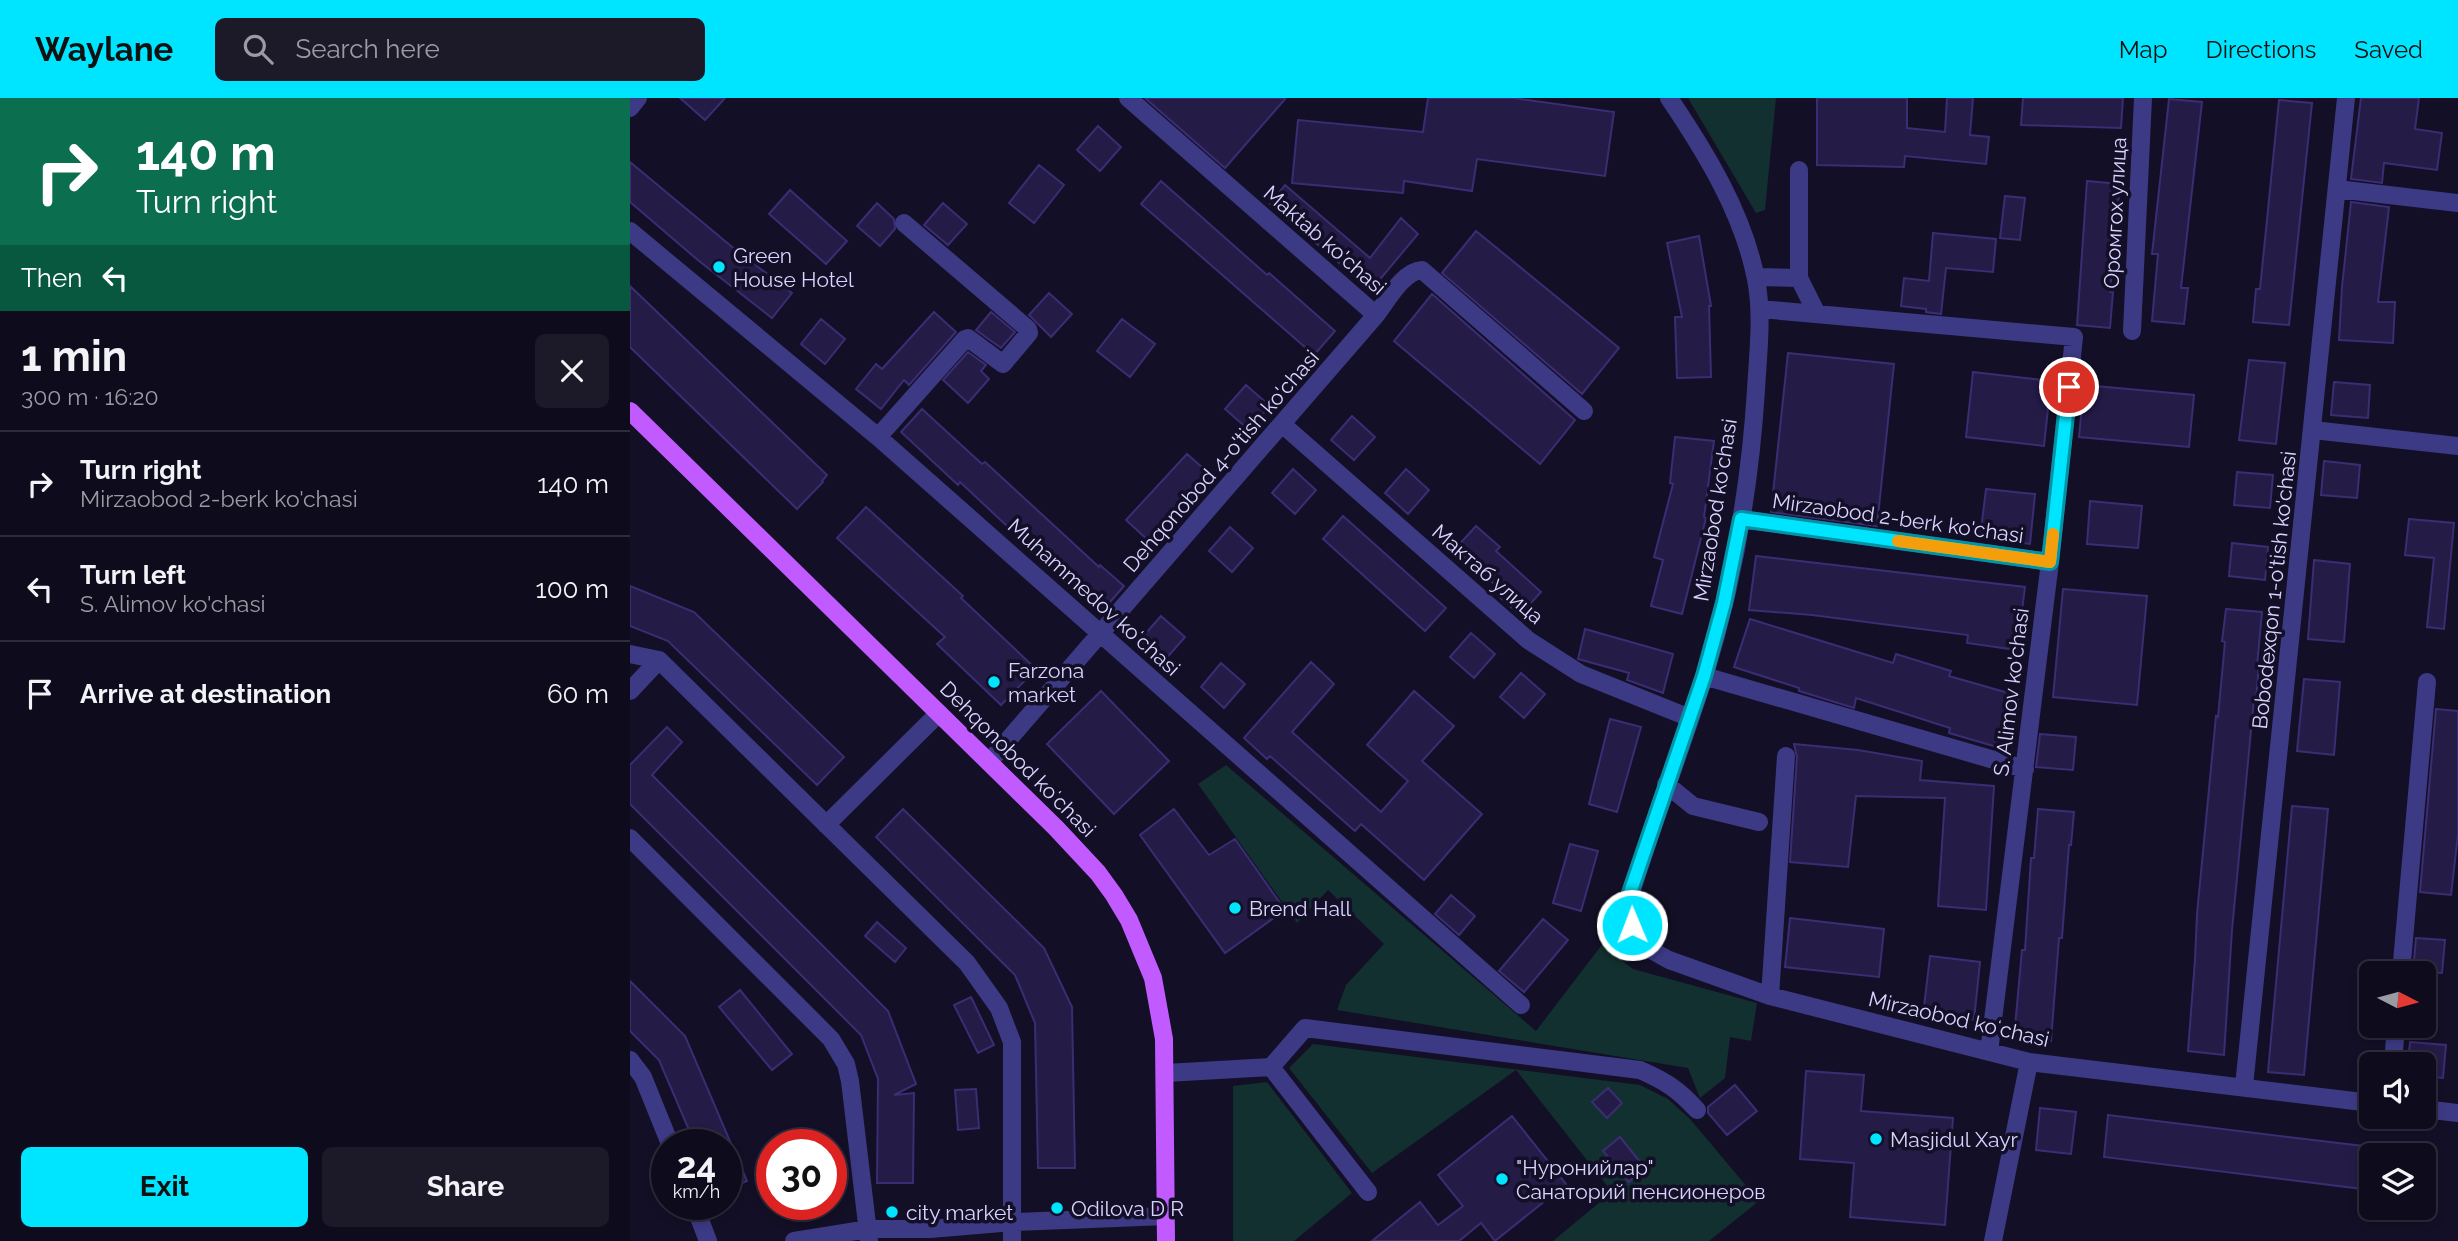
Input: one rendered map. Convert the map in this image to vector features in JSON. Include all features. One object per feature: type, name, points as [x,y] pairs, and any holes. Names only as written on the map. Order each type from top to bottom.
[{"type":"main road","name":"Dehqonobod koʻchasi","points":[[630,411],[1076,848],[1114,895],[1129,920],[1153,978],[1160,1008],[1166,1073],[1166,1241]]},
{"type":"street","points":[[630,108],[638,98]]},
{"type":"street","name":"Maktab ko'chasi","points":[[1128,98],[1376,315],[1406,277],[1415,270],[1422,270],[1584,411]]},
{"type":"street","name":"Mirzaobod ko'chasi","points":[[1636,934],[1629,915],[1630,893],[1704,676],[1724,603],[1741,519],[1752,454],[1760,309],[1756,277],[1735,214],[1712,168],[1669,98]]},
{"type":"street","name":"Оромгох улица","points":[[2132,331],[2143,98]]},
{"type":"street","name":"Bobodexqon 1-o'tish ko'chasi","points":[[2244,1086],[2346,98]]},
{"type":"street","points":[[1798,170],[1799,278],[1817,314]]},
{"type":"street","points":[[2337,189],[2458,203]]},
{"type":"street","points":[[878,437],[965,339],[968,338],[1003,364],[1029,333],[1028,329],[904,223]]},
{"type":"street","name":"Muhammedov koʻchasi","points":[[630,231],[878,437],[1521,1005]]},
{"type":"street","points":[[1756,277],[1799,278]]},
{"type":"street","points":[[1760,309],[1817,314]]},
{"type":"street","name":"S. Alimov ko'chasi","points":[[1817,314],[2074,337],[2050,562],[1989,1052]]},
{"type":"street","name":"Dehqonobod 4-o'tish ko'chasi","points":[[989,762],[1376,315]]},
{"type":"street","name":"Мактаб улица","points":[[1282,424],[1528,640],[1581,674],[1690,718]]},
{"type":"street","points":[[2313,430],[2458,446]]},
{"type":"street","name":"Mirzaobod 2-berk ko'chasi","points":[[1741,519],[2050,562]]},
{"type":"street","points":[[630,654],[659,660],[967,963],[999,1008],[1012,1042],[1012,1241]]},
{"type":"street","points":[[630,691],[659,660]]},
{"type":"street","points":[[1704,676],[2025,769]]},
{"type":"street","points":[[2402,961],[2427,682]]},
{"type":"street","points":[[826,825],[939,713]]},
{"type":"street","points":[[1770,996],[1786,756]]},
{"type":"street","points":[[1666,784],[1693,806],[1759,822]]},
{"type":"street","points":[[630,838],[831,1039],[846,1064],[850,1082],[869,1235]]},
{"type":"street","name":"Mirzaobod koʻchasi","points":[[1636,934],[1660,956],[1770,996],[2029,1062],[2359,1101]]},
{"type":"street","points":[[1166,1073],[1271,1067],[1305,1028],[1640,1070],[1667,1082],[1682,1093],[1697,1110]]},
{"type":"street","points":[[630,1060],[643,1077],[664,1129]]},
{"type":"street","points":[[1993,1241],[2029,1062]]},
{"type":"street","points":[[1271,1067],[1368,1192]]},
{"type":"street","points":[[2436,1110],[2458,1113]]},
{"type":"street","points":[[794,1241],[1013,1222],[1166,1216]]},
{"type":"street","points":[[700,1220],[708,1241]]},
{"type":"green space","points":[[1688,98],[1776,98],[1765,210],[1756,213]]},
{"type":"green space","points":[[1226,765],[1536,1031],[1607,938],[1616,956],[1633,969],[1757,1003],[1751,1041],[1730,1037],[1725,1078],[1700,1098],[1688,1068],[1337,1010],[1346,985],[1384,944],[1328,890],[1297,923],[1198,784]]},
{"type":"green space","points":[[1313,1044],[1640,1085],[1668,1099],[1690,1119],[1759,1201],[1709,1241],[1553,1241],[1612,1192],[1516,1070],[1372,1173],[1289,1068]]},
{"type":"green space","points":[[1267,1082],[1352,1193],[1294,1241],[1233,1241],[1233,1086]]},
{"type":"building","points":[[680,98],[725,98],[705,120]]},
{"type":"building","points":[[1145,98],[1286,98],[1225,168]]},
{"type":"building","points":[[1428,98],[1513,98],[1614,112],[1605,176],[1477,159],[1472,191],[1404,181],[1403,193],[1292,183],[1298,120],[1423,132]]},
{"type":"building","points":[[1817,98],[1907,98],[1907,128],[1945,132],[1947,98],[1973,98],[1970,135],[1989,137],[1986,164],[1905,156],[1904,167],[1817,165]]},
{"type":"building","points":[[2023,98],[2123,98],[2121,128],[2021,125]]},
{"type":"building","points":[[2361,98],[2419,98],[2415,129],[2442,133],[2437,170],[2384,163],[2382,183],[2351,179]]},
{"type":"building","points":[[2169,99],[2202,102],[2181,288],[2188,288],[2184,324],[2152,321],[2158,254],[2152,254]]},
{"type":"building","points":[[2279,100],[2312,103],[2289,325],[2253,322],[2256,289],[2260,289]]},
{"type":"building","points":[[1098,126],[1121,147],[1100,171],[1077,150]]},
{"type":"building","points":[[630,162],[792,293],[772,318],[630,202]]},
{"type":"building","points":[[1039,165],[1064,185],[1034,223],[1009,203]]},
{"type":"building","points":[[1161,181],[1335,331],[1314,355],[1141,204]]},
{"type":"building","points":[[2087,181],[2120,184],[2110,292],[2113,292],[2110,328],[2077,325]]},
{"type":"building","points":[[1285,185],[1370,258],[1401,218],[1418,234],[1371,290],[1270,204]]},
{"type":"building","points":[[790,190],[847,241],[826,264],[769,214]]},
{"type":"building","points":[[2005,196],[2025,198],[2020,240],[2000,238]]},
{"type":"building","points":[[2351,202],[2389,207],[2378,302],[2395,302],[2393,343],[2339,340]]},
{"type":"building","points":[[877,203],[894,219],[895,229],[880,246],[857,226]]},
{"type":"building","points":[[943,203],[967,224],[948,245],[924,225]]},
{"type":"building","points":[[1476,231],[1619,348],[1582,394],[1442,273]]},
{"type":"building","points":[[1933,233],[1996,239],[1993,272],[1946,268],[1941,314],[1901,306],[1904,278],[1929,281]]},
{"type":"building","points":[[1699,236],[1711,306],[1711,377],[1677,378],[1675,317],[1682,317],[1667,243]]},
{"type":"building","points":[[630,286],[827,475],[797,509],[630,347]]},
{"type":"building","points":[[1049,293],[1072,314],[1051,337],[1029,315]]},
{"type":"building","points":[[1432,294],[1575,420],[1540,464],[1394,341]]},
{"type":"building","points":[[934,312],[956,332],[909,385],[904,380],[881,409],[856,389],[876,364],[882,369]]},
{"type":"building","points":[[991,312],[1015,332],[1001,348],[976,330]]},
{"type":"building","points":[[821,319],[845,339],[825,364],[801,344]]},
{"type":"building","points":[[1122,319],[1155,344],[1130,377],[1097,351]]},
{"type":"building","points":[[968,352],[986,365],[981,371],[989,379],[968,403],[943,380]]},
{"type":"building","points":[[1788,353],[1894,364],[1877,526],[1771,512]]},
{"type":"building","points":[[2249,360],[2285,363],[2276,444],[2239,440]]},
{"type":"building","points":[[1973,372],[2051,381],[2044,446],[1966,437]]},
{"type":"building","points":[[2334,382],[2370,385],[2368,418],[2331,415]]},
{"type":"building","points":[[1246,385],[1270,406],[1249,430],[1225,409]]},
{"type":"building","points":[[2084,385],[2194,395],[2189,447],[2079,437]]},
{"type":"building","points":[[922,409],[982,464],[985,462],[1099,567],[1100,565],[1124,586],[1103,610],[901,432]]},
{"type":"building","points":[[1352,416],[1375,437],[1354,460],[1331,440]]},
{"type":"building","points":[[1675,437],[1714,441],[1706,518],[1682,614],[1651,606],[1663,560],[1654,557],[1673,484],[1670,483]]},
{"type":"building","points":[[1187,454],[1211,475],[1150,542],[1126,520]]},
{"type":"building","points":[[2324,461],[2360,465],[2357,498],[2321,495]]},
{"type":"building","points":[[1293,469],[1316,490],[1295,514],[1272,493]]},
{"type":"building","points":[[1406,469],[1429,490],[1408,514],[1385,493]]},
{"type":"building","points":[[2237,472],[2273,475],[2270,508],[2234,505]]},
{"type":"building","points":[[1986,489],[2035,494],[2030,544],[1980,538]]},
{"type":"building","points":[[2090,501],[2142,506],[2138,548],[2087,544]]},
{"type":"building","points":[[866,507],[963,596],[961,598],[1036,669],[1001,705],[937,644],[945,637],[837,538]]},
{"type":"building","points":[[1343,516],[1446,608],[1425,631],[1323,539]]},
{"type":"building","points":[[2409,519],[2454,523],[2444,629],[2427,627],[2434,558],[2405,555]]},
{"type":"building","points":[[1476,526],[1500,547],[1496,551],[1541,592],[1520,615],[1497,595],[1501,590],[1455,549]]},
{"type":"building","points":[[1230,527],[1253,548],[1232,572],[1209,551]]},
{"type":"building","points":[[2232,543],[2268,547],[2265,580],[2229,576]]},
{"type":"building","points":[[1756,556],[2025,587],[2017,650],[1967,643],[1968,635],[1812,615],[1749,610]]},
{"type":"building","points":[[2314,560],[2350,564],[2344,642],[2308,639]]},
{"type":"building","points":[[630,586],[694,612],[844,757],[817,785],[668,641],[630,626]]},
{"type":"building","points":[[2063,589],[2147,596],[2137,705],[2053,697]]},
{"type":"building","points":[[2226,609],[2262,612],[2256,699],[2232,930],[2224,1055],[2188,1051],[2197,914],[2216,716],[2218,717]]},
{"type":"building","points":[[1161,616],[1185,637],[1164,661],[1140,640]]},
{"type":"building","points":[[1750,619],[1893,663],[1896,654],[1951,671],[1949,676],[2019,696],[2004,749],[1949,733],[1950,728],[1856,698],[1854,708],[1734,667]]},
{"type":"building","points":[[1585,629],[1673,654],[1663,693],[1627,680],[1629,673],[1578,659]]},
{"type":"building","points":[[1471,633],[1495,654],[1474,678],[1450,657]]},
{"type":"building","points":[[1311,662],[1334,684],[1292,732],[1381,812],[1408,781],[1367,745],[1414,691],[1454,726],[1422,761],[1482,814],[1424,880],[1361,824],[1355,831],[1270,756],[1267,759],[1244,738]]},
{"type":"building","points":[[1221,663],[1245,684],[1224,708],[1201,687]]},
{"type":"building","points":[[1521,673],[1545,694],[1524,718],[1500,697]]},
{"type":"building","points":[[2304,679],[2340,682],[2334,755],[2297,751]]},
{"type":"building","points":[[1101,691],[1169,761],[1114,814],[1047,744]]},
{"type":"building","points":[[2436,709],[2458,711],[2458,834],[2451,895],[2420,892]]},
{"type":"building","points":[[1610,719],[1641,727],[1617,812],[1589,804]]},
{"type":"building","points":[[667,727],[682,742],[652,775],[888,1011],[916,1084],[894,1095],[914,1093],[913,1183],[877,1183],[878,1079],[861,1035],[630,804],[630,765]]},
{"type":"building","points":[[2040,734],[2076,737],[2073,770],[2036,767]]},
{"type":"building","points":[[1794,744],[1858,750],[1922,761],[1920,780],[1994,786],[1986,910],[1938,906],[1945,798],[1856,796],[1848,867],[1790,862],[1797,757]]},
{"type":"building","points":[[2292,806],[2328,809],[2304,1075],[2268,1072]]},
{"type":"building","points":[[903,809],[1044,948],[1072,1007],[1075,1168],[1038,1168],[1035,1023],[1015,975],[876,837]]},
{"type":"building","points":[[1174,809],[1209,855],[1235,839],[1285,910],[1225,953],[1140,835]]},
{"type":"building","points":[[2038,809],[2074,812],[2062,938],[2059,938],[2051,1041],[2014,1038]]},
{"type":"building","points":[[1570,844],[1598,851],[1581,911],[1553,903]]},
{"type":"building","points":[[1451,895],[1475,916],[1459,935],[1435,914]]},
{"type":"building","points":[[1790,918],[1884,929],[1879,977],[1785,967]]},
{"type":"building","points":[[1543,919],[1568,940],[1524,992],[1499,971]]},
{"type":"building","points":[[877,922],[906,948],[895,962],[865,936]]},
{"type":"building","points":[[2416,938],[2445,940],[2442,973],[2436,973],[2436,961],[2414,961]]},
{"type":"building","points":[[1930,956],[1980,962],[1974,1020],[1923,1015]]},
{"type":"building","points":[[630,981],[685,1036],[725,1129],[689,1129],[659,1060],[630,1031]]},
{"type":"building","points":[[740,990],[792,1054],[772,1070],[719,1007]]},
{"type":"building","points":[[971,997],[994,1045],[978,1053],[954,1005]]},
{"type":"building","points":[[2410,1042],[2446,1045],[2443,1078],[2436,1077],[2436,1052],[2409,1052]]},
{"type":"building","name":"Masjidul Xayr","points":[[1806,1071],[1864,1075],[1861,1111],[1953,1118],[1945,1225],[1850,1217],[1854,1163],[1800,1159]]},
{"type":"building","points":[[1735,1085],[1757,1111],[1727,1135],[1708,1113],[1708,1107]]},
{"type":"building","points":[[1608,1088],[1622,1103],[1607,1118],[1592,1102]]},
{"type":"building","points":[[976,1089],[979,1128],[958,1130],[955,1090]]},
{"type":"building","points":[[2040,1108],[2076,1112],[2071,1154],[2036,1150]]},
{"type":"building","points":[[2108,1115],[2359,1146],[2359,1189],[2104,1157]]},
{"type":"building","name":"\"Нуронийлар\" Санаторий пенсионеров","points":[[1512,1116],[1566,1184],[1495,1241],[1481,1223],[1459,1241],[1372,1241],[1420,1202],[1438,1225],[1463,1206],[1438,1175]]},
{"type":"building","points":[[1620,1137],[1645,1168],[1629,1182],[1603,1151]]},
{"type":"building","points":[[742,1169],[747,1181],[742,1183]]},
{"type":"slow traffic","points":[[1898,541],[2050,562],[2053,534]]},
{"type":"place","name":"Green House Hotel","points":[[719,267]]},
{"type":"place","name":"Farzona market","points":[[994,682]]},
{"type":"place","name":"Brend Hall","points":[[1235,908]]},
{"type":"place","name":"Masjidul Xayr","points":[[1876,1139]]},
{"type":"place","name":"\"Нуронийлар\" Санаторий пенсионеров","points":[[1502,1179]]},
{"type":"place","name":"Odilova D R","points":[[1057,1208]]},
{"type":"place","name":"city market","points":[[892,1212]]},
{"type":"route","points":[[1632,925],[1629,915],[1630,893],[1704,676],[1724,603],[1741,519],[2050,562],[2069,387]]}]
